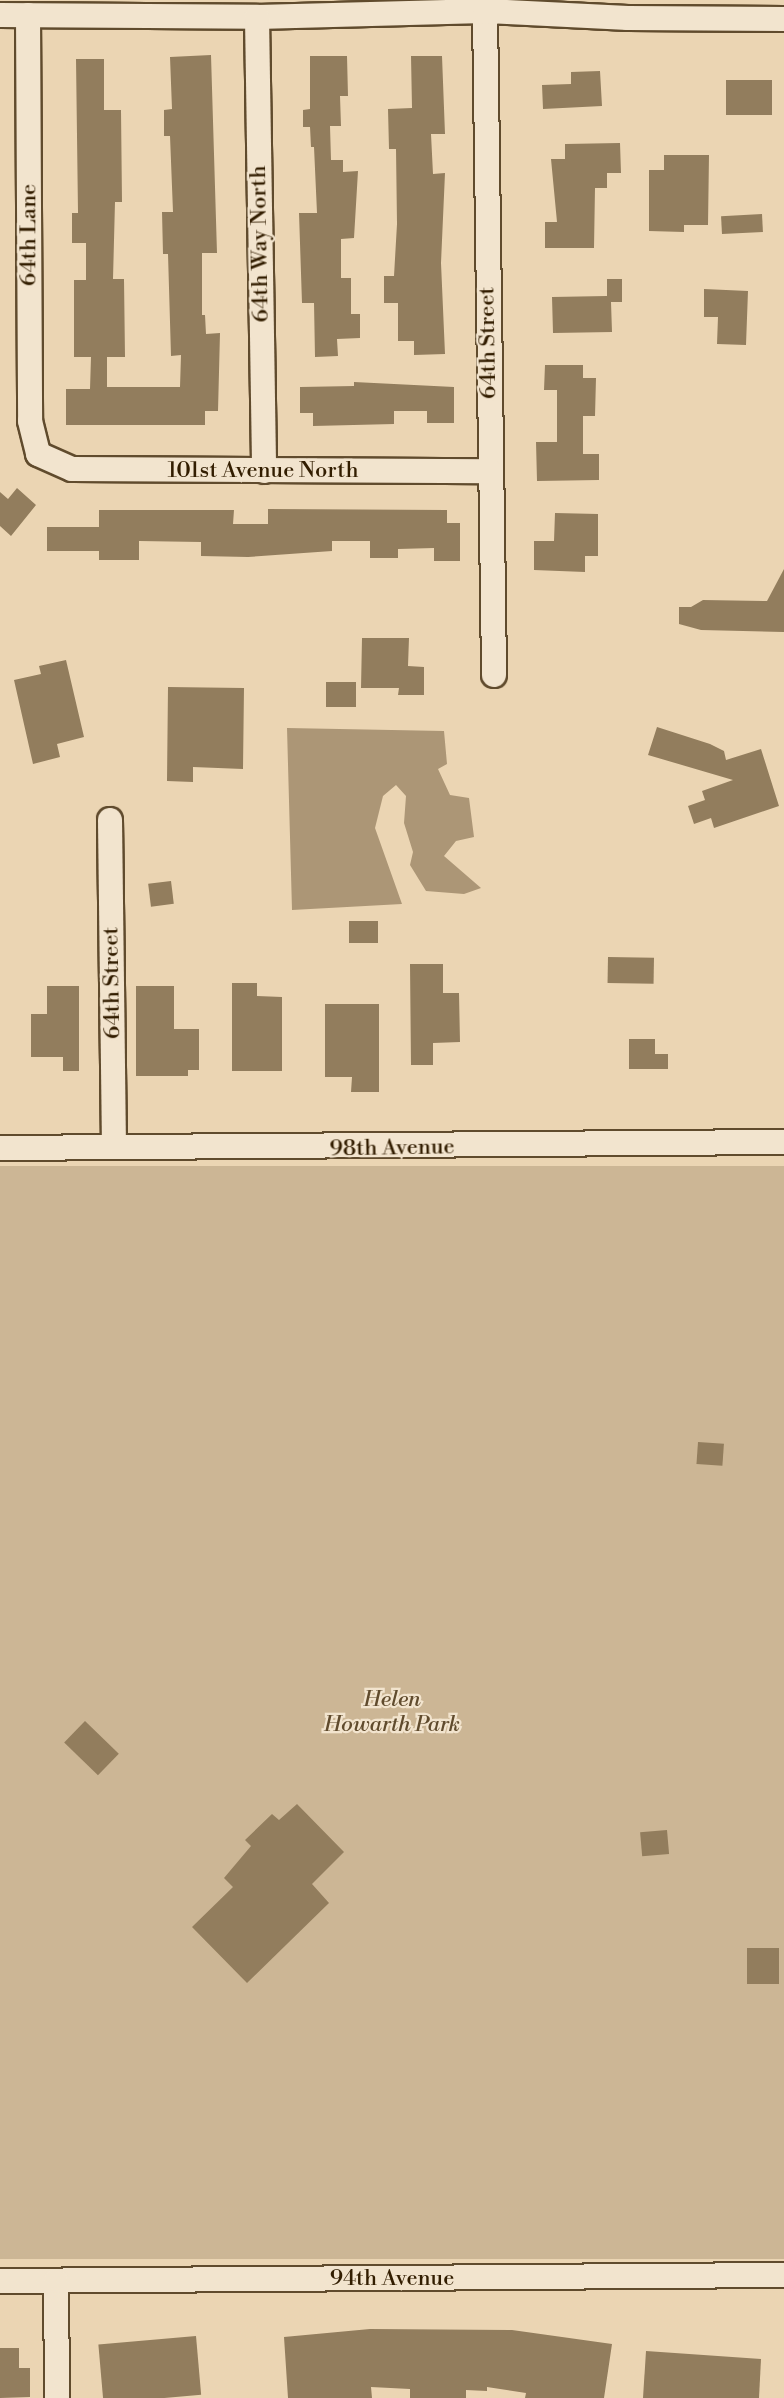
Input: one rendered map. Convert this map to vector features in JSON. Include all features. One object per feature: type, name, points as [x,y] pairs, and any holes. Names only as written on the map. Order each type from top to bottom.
[{"type":"street","points":[[0,15],[256,16],[371,7],[485,11],[628,9],[784,19]]},
{"type":"street","name":"64th Street","points":[[485,11],[494,675]]},
{"type":"street","name":"64th Lane","points":[[28,15],[30,421],[38,454]]},
{"type":"street","name":"64th Way North","points":[[256,16],[264,471]]},
{"type":"street","name":"101st Avenue North","points":[[38,454],[72,469],[490,471]]},
{"type":"street","name":"64th Street","points":[[111,820],[114,1146]]},
{"type":"street","name":"98th Avenue","points":[[0,1148],[114,1146],[304,1149],[784,1142]]},
{"type":"street","name":"94th Avenue","points":[[0,2281],[784,2275]]},
{"type":"street","points":[[56,2282],[57,2398]]},
{"type":"green space","name":"Helen Howarth Park","points":[[0,1166],[784,1166],[784,2259],[0,2259]]},
{"type":"shaded area","points":[[287,728],[444,731],[447,764],[438,769],[450,795],[469,798],[474,837],[456,841],[444,856],[481,888],[464,894],[426,891],[410,865],[413,852],[404,823],[406,796],[396,785],[383,796],[375,828],[402,904],[292,910]]},
{"type":"building","points":[[211,55],[217,253],[202,253],[202,315],[205,315],[206,334],[220,333],[218,411],[205,411],[205,425],[66,425],[66,389],[90,389],[91,357],[74,357],[74,280],[86,280],[86,243],[72,243],[72,213],[78,213],[76,59],[104,59],[104,110],[121,110],[122,202],[115,202],[113,279],[124,279],[125,357],[107,357],[107,387],[180,387],[181,355],[171,356],[168,254],[163,254],[162,212],[173,212],[170,136],[164,136],[164,110],[172,109],[170,57]]},
{"type":"building","points":[[310,56],[347,56],[348,96],[340,96],[341,126],[330,126],[331,160],[343,160],[343,172],[358,171],[354,238],[341,239],[341,278],[351,278],[351,314],[360,314],[360,338],[337,339],[338,356],[315,357],[314,303],[302,303],[299,213],[317,213],[314,147],[311,147],[310,127],[303,127],[303,110],[310,109]]},
{"type":"building","points":[[411,56],[442,56],[445,134],[431,134],[433,174],[445,173],[441,263],[445,354],[414,355],[414,341],[398,341],[398,303],[384,303],[384,276],[394,276],[397,224],[396,149],[389,149],[388,109],[412,108]]},
{"type":"building","points":[[600,71],[602,106],[543,109],[542,85],[571,84],[571,72]]},
{"type":"building","points":[[726,80],[772,80],[772,115],[726,115]]},
{"type":"building","points":[[620,143],[621,173],[607,173],[607,188],[595,188],[594,248],[545,248],[545,222],[557,222],[551,159],[565,159],[565,144]]},
{"type":"building","points":[[664,155],[709,155],[708,225],[684,225],[684,232],[649,231],[649,170],[664,170]]},
{"type":"building","points":[[762,214],[763,232],[722,234],[721,216]]},
{"type":"building","points":[[607,279],[622,279],[622,302],[611,302],[612,332],[553,333],[552,297],[607,296]]},
{"type":"building","points":[[704,289],[748,291],[746,345],[717,344],[718,317],[704,317]]},
{"type":"building","points":[[545,365],[583,365],[583,378],[596,378],[595,416],[583,416],[583,454],[599,454],[599,480],[537,481],[536,442],[557,442],[557,390],[544,390]]},
{"type":"building","points":[[354,382],[454,387],[454,423],[427,423],[427,411],[394,411],[394,424],[313,426],[313,413],[300,413],[300,387],[354,386]]},
{"type":"building","points":[[17,488],[36,505],[11,536],[0,526],[0,492],[8,499]]},
{"type":"building","points":[[268,509],[447,510],[447,523],[460,523],[460,561],[434,561],[434,548],[398,549],[398,558],[370,558],[370,541],[332,541],[332,551],[248,557],[201,556],[201,542],[139,541],[139,560],[99,560],[99,551],[47,551],[47,527],[99,527],[99,510],[234,510],[233,524],[268,524]]},
{"type":"building","points":[[555,513],[598,514],[598,556],[585,556],[585,572],[534,570],[534,541],[554,541]]},
{"type":"building","points":[[784,569],[784,632],[701,630],[679,624],[679,607],[691,607],[703,600],[767,601]]},
{"type":"building","points":[[362,638],[409,638],[408,666],[424,667],[424,695],[398,695],[399,688],[361,688]]},
{"type":"building","points":[[66,660],[84,737],[57,744],[60,757],[33,764],[14,680],[41,674],[39,666]]},
{"type":"building","points":[[326,682],[356,682],[356,707],[326,707]]},
{"type":"building","points":[[168,687],[244,688],[243,769],[193,767],[193,782],[167,781]]},
{"type":"building","points":[[657,727],[710,744],[724,751],[726,760],[761,749],[779,806],[714,828],[711,818],[694,824],[688,806],[705,800],[702,791],[733,780],[648,755]]},
{"type":"building","points":[[171,881],[174,904],[151,907],[148,884]]},
{"type":"building","points":[[349,921],[378,921],[378,943],[349,943]]},
{"type":"building","points":[[608,957],[654,958],[654,984],[608,983]]},
{"type":"building","points":[[410,964],[443,964],[443,993],[459,993],[460,1042],[433,1043],[433,1065],[411,1065]]},
{"type":"building","points":[[232,983],[257,983],[257,996],[282,997],[282,1071],[232,1071]]},
{"type":"building","points":[[47,986],[79,986],[79,1071],[63,1071],[63,1057],[31,1057],[31,1014],[47,1014]]},
{"type":"building","points":[[136,986],[174,986],[174,1029],[199,1029],[199,1070],[188,1070],[188,1076],[136,1076]]},
{"type":"building","points":[[325,1004],[379,1004],[379,1092],[351,1092],[352,1077],[325,1077]]},
{"type":"building","points":[[629,1039],[655,1039],[655,1054],[668,1054],[668,1069],[629,1069]]},
{"type":"building","points":[[698,1442],[724,1444],[722,1466],[696,1464]]},
{"type":"building","points":[[85,1721],[119,1754],[98,1775],[64,1743]]},
{"type":"building","points":[[297,1804],[344,1852],[312,1884],[329,1903],[247,1983],[192,1927],[233,1887],[224,1878],[251,1846],[245,1840],[272,1814],[279,1820]]},
{"type":"building","points":[[667,1830],[669,1854],[642,1856],[640,1832]]},
{"type":"building","points":[[747,1948],[779,1948],[779,1984],[747,1984]]},
{"type":"building","points":[[370,2329],[512,2330],[612,2344],[604,2398],[525,2398],[526,2393],[487,2387],[487,2391],[466,2390],[466,2398],[410,2398],[410,2389],[371,2387],[372,2398],[288,2398],[284,2337]]},
{"type":"building","points":[[196,2336],[201,2395],[164,2398],[103,2398],[98,2345]]},
{"type":"building","points":[[0,2348],[19,2348],[19,2368],[30,2368],[30,2397],[0,2398]]},
{"type":"building","points":[[646,2351],[761,2359],[759,2398],[643,2398]]}]
